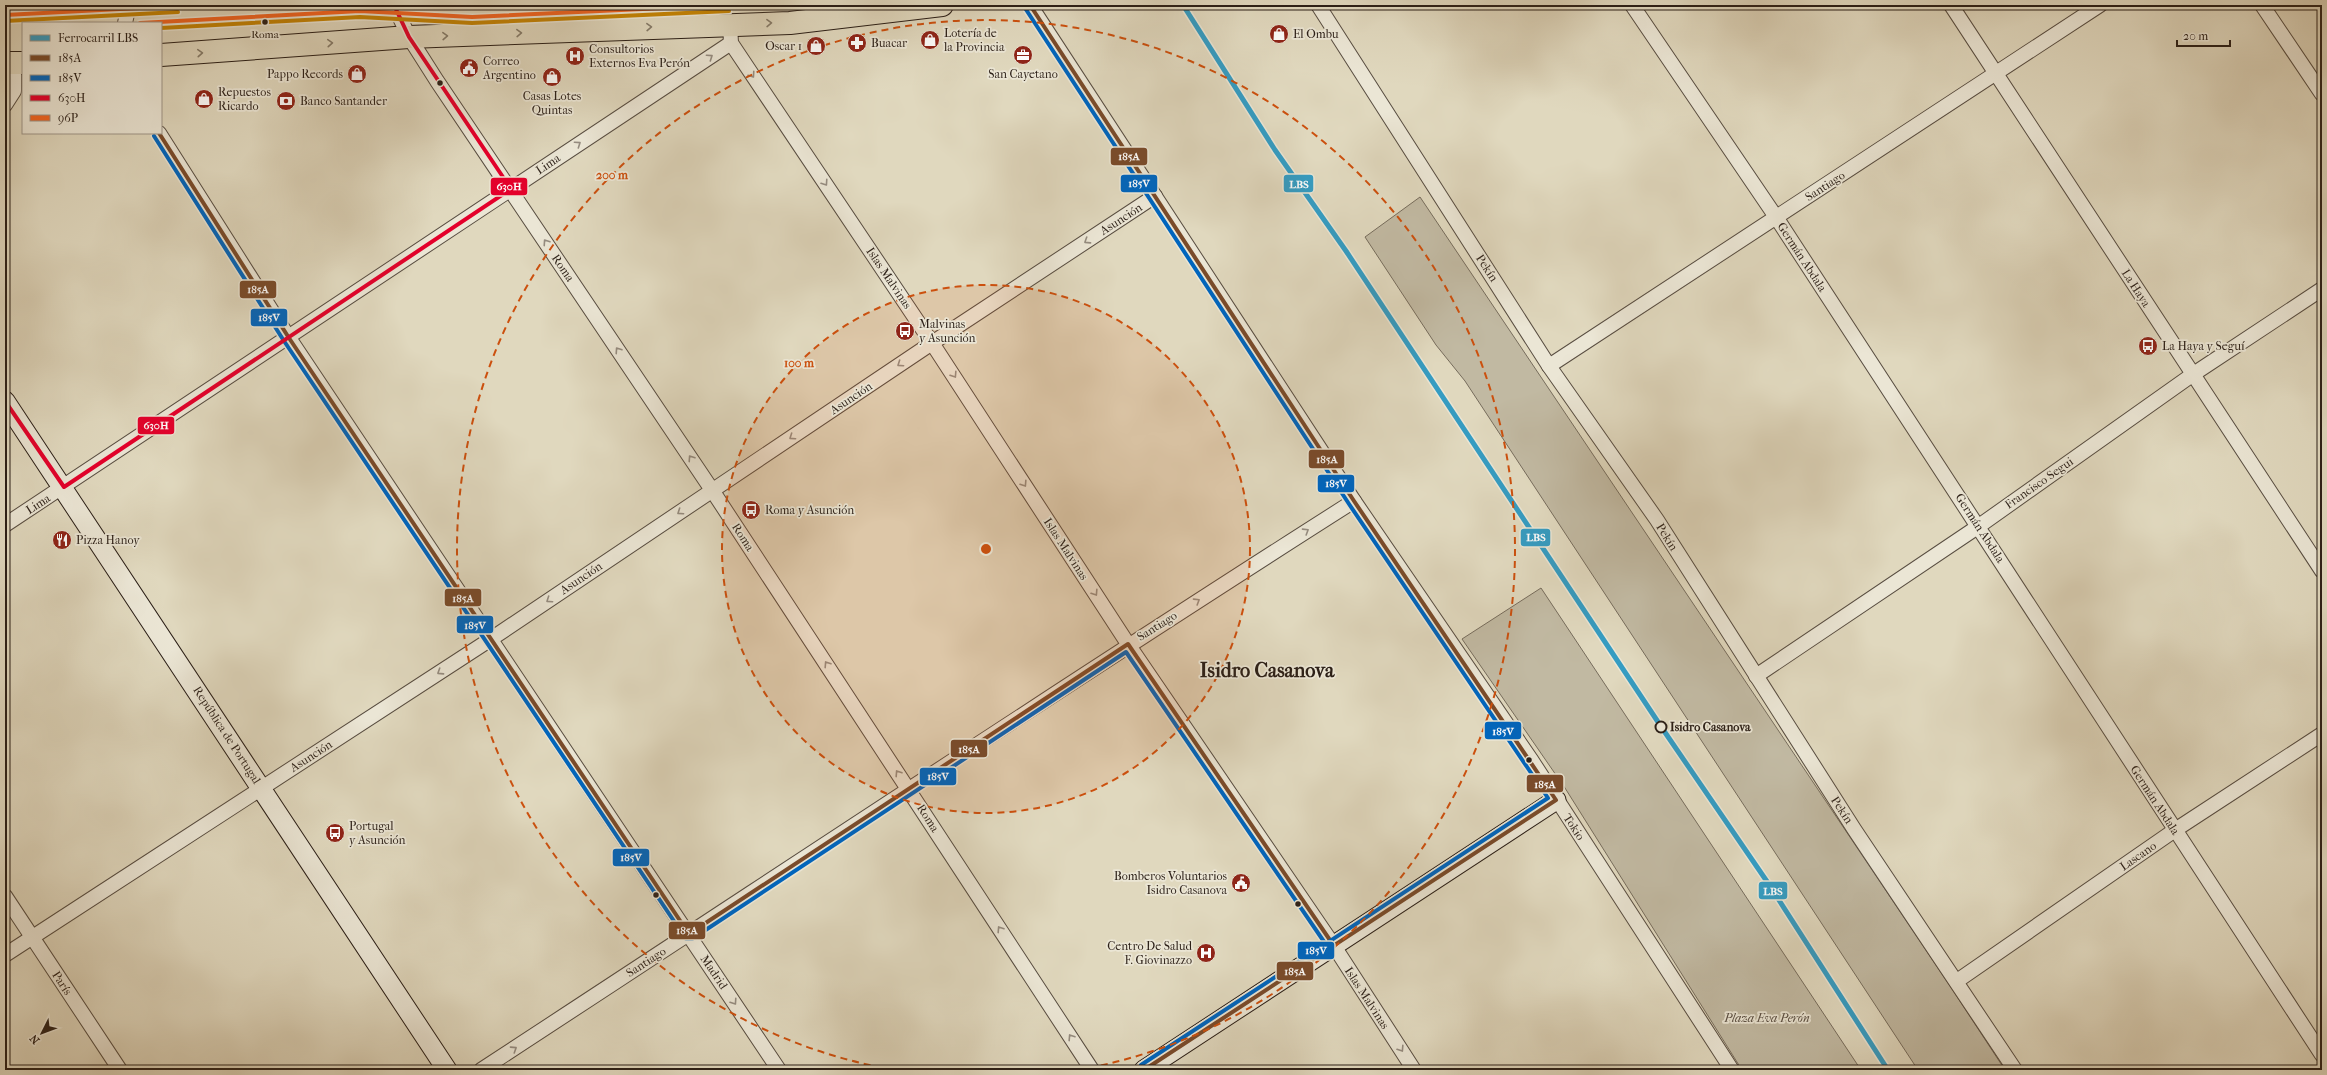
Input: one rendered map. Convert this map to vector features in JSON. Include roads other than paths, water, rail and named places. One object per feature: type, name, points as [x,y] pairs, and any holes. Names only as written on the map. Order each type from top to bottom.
[{"type":"highway","points":[[162,55],[409,37],[730,33],[790,23],[942,5]]},
{"type":"main road","name":"República de Portugal","points":[[5,401],[64,487],[447,1070]]},
{"type":"main road","points":[[1144,1070],[1556,800]]},
{"type":"street","points":[[125,22],[129,5]]},
{"type":"street","name":"Roma","points":[[394,5],[409,37],[712,490],[1092,1070]]},
{"type":"street","name":"Tokio","points":[[1030,5],[1354,501],[1556,800],[1732,1070]]},
{"type":"street","name":"Pekín","points":[[1318,5],[1549,366],[1657,520],[1854,829],[1957,980],[2015,1070]]},
{"type":"street","name":"Germán Abdala","points":[[1632,5],[1776,217],[1979,526],[2322,1055]]},
{"type":"street","name":"La Haya","points":[[1951,5],[2192,375],[2322,571]]},
{"type":"street","name":"Santiago","points":[[1549,366],[2100,5]]},
{"type":"street","points":[[2262,5],[2322,94]]},
{"type":"street","name":"Lima","points":[[5,525],[289,338],[511,189],[730,33]]},
{"type":"street","name":"Islas Malvinas","points":[[730,33],[1128,644],[1334,946],[1414,1070]]},
{"type":"street","points":[[5,105],[14,91],[14,63]]},
{"type":"street","name":"Madrid","points":[[160,134],[289,338],[779,1070]]},
{"type":"street","name":"Asunción","points":[[5,956],[491,639],[932,343],[1155,196]]},
{"type":"street","name":"Francisco Segui","points":[[1756,676],[1979,526],[2192,375],[2322,289]]},
{"type":"street","name":"Santiago","points":[[481,1070],[909,790],[1128,644],[1354,501]]},
{"type":"street","name":"Lascano","points":[[1957,980],[2175,830],[2322,734]]},
{"type":"street","name":"París","points":[[5,896],[120,1070]]},
{"type":"rail line","name":"LBS","points":[[1183,5],[1275,150],[1346,251],[1662,728],[1768,883],[1888,1070]]},
{"type":"place","name":"Roma","points":[[265,22]]},
{"type":"place","name":"El Ombu","points":[[1279,34]]},
{"type":"place","name":"Lotería de la Provincia","points":[[930,40]]},
{"type":"place","name":"Buacar","points":[[857,43]]},
{"type":"place","name":"Oscar 1","points":[[816,46]]},
{"type":"place","name":"San Cayetano","points":[[1023,55]]},
{"type":"place","name":"Consultorios Externos Eva Perón","points":[[575,56]]},
{"type":"place","name":"Correo Argentino","points":[[469,68]]},
{"type":"place","name":"Pappo Records","points":[[357,74]]},
{"type":"place","name":"Casas Lotes Quintas","points":[[552,77]]},
{"type":"place","name":"Repuestos Ricardo","points":[[204,99]]},
{"type":"place","name":"Banco Santander","points":[[286,101]]},
{"type":"place","name":"Malvinas y Asunción","points":[[905,331]]},
{"type":"place","name":"La Haya y Seguí","points":[[2148,346]]},
{"type":"place","name":"Roma y Asunción","points":[[751,510]]},
{"type":"place","name":"Pizza Hanoy","points":[[62,540]]},
{"type":"place","name":"Isidro Casanova","points":[[1661,727]]},
{"type":"place","name":"Portugal y Asunción","points":[[335,833]]},
{"type":"place","name":"Bomberos Voluntarios Isidro Casanova","points":[[1241,883]]},
{"type":"place","name":"Centro De Salud F. Giovinazzo","points":[[1206,953]]},
{"type":"district","name":"Isidro Casanova","points":[[1267,670]]},
{"type":"park label","name":"Plaza Eva Perón","points":[[1767,1018]]}]
